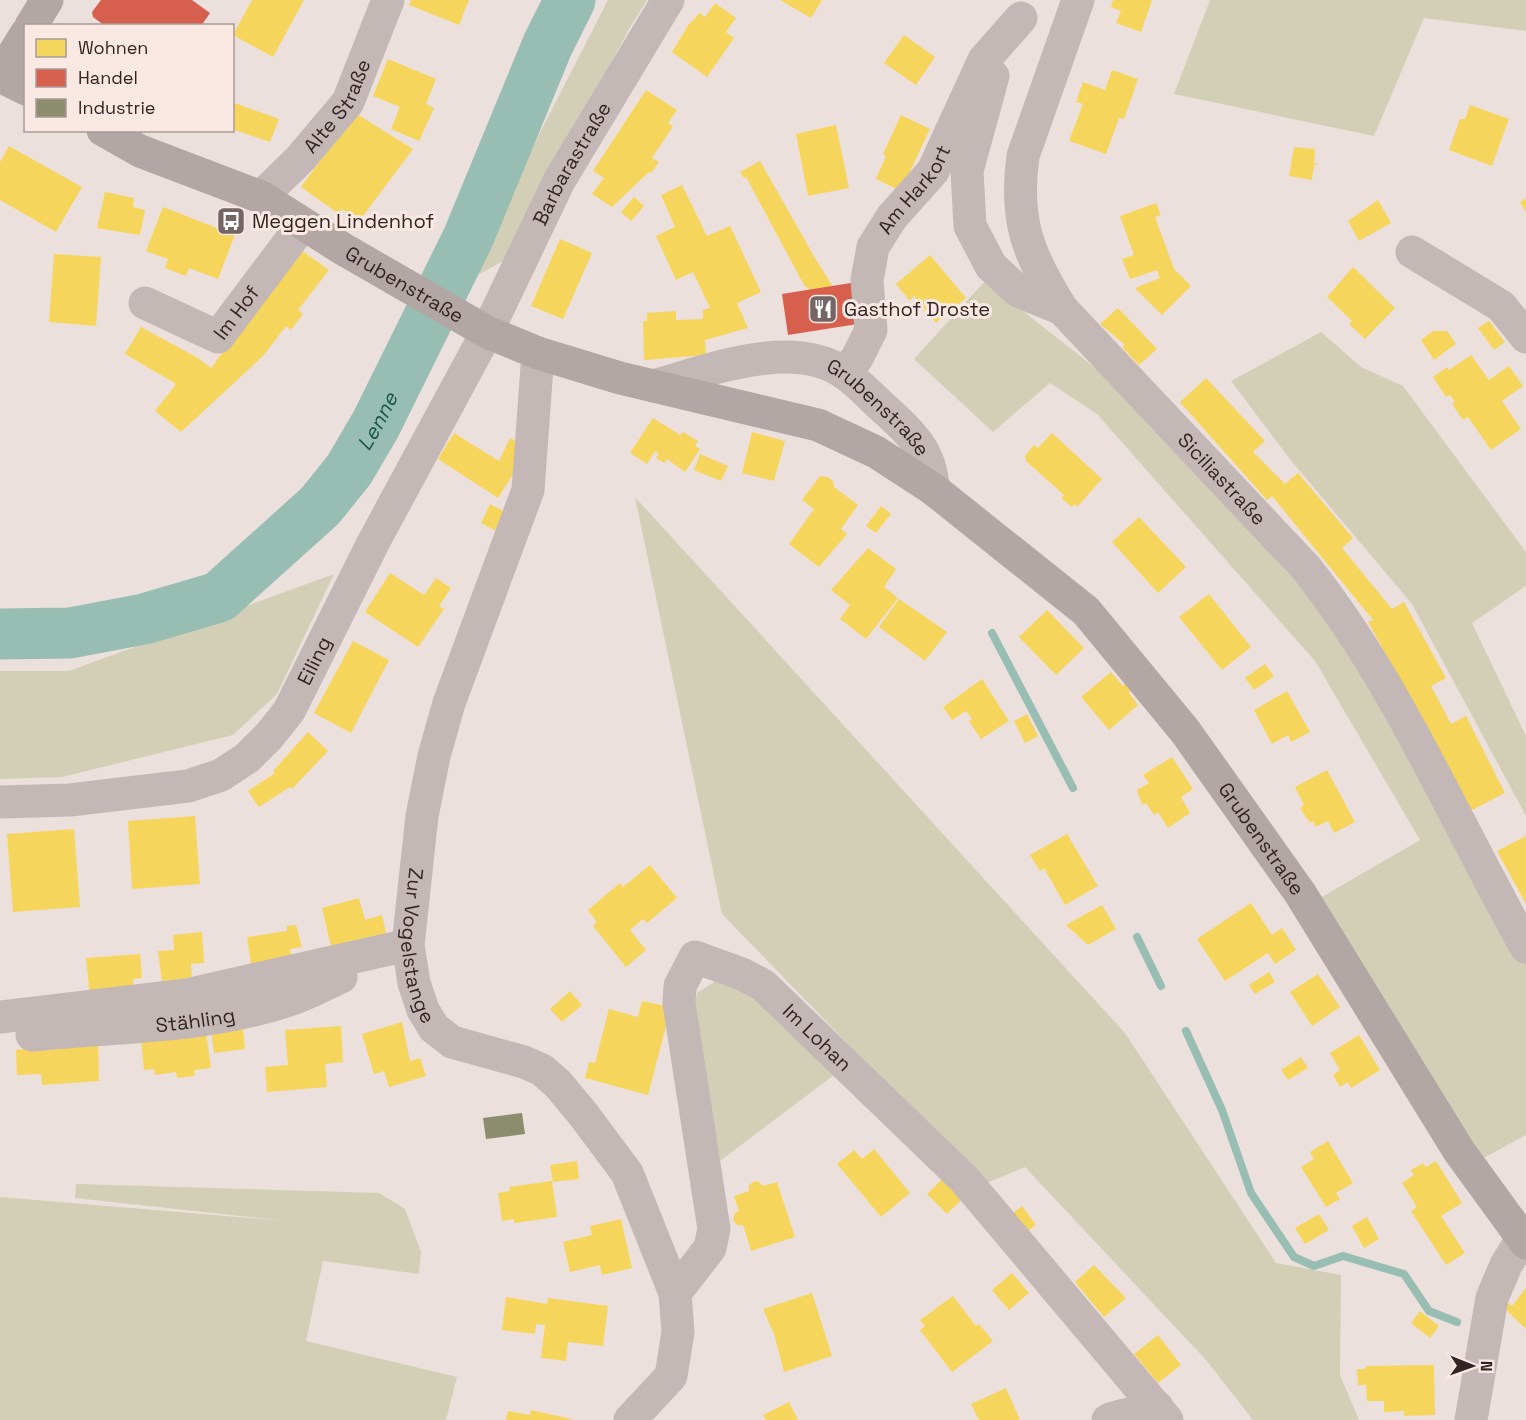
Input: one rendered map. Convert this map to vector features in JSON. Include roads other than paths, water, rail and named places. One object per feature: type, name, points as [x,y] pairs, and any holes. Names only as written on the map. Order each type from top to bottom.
[{"type":"main road","points":[[32,24],[47,0]]},
{"type":"main road","points":[[24,37],[0,76],[24,88]]},
{"type":"main road","name":"Grubenstraße","points":[[107,132],[141,151],[261,197],[343,249],[482,329],[538,353],[653,386],[818,425],[876,452],[933,489],[1086,611],[1185,731],[1300,892],[1459,1151],[1524,1241]]},
{"type":"street","name":"Alte Straße","points":[[261,197],[300,159],[348,102],[388,0]]},
{"type":"street","name":"Barbarastraße","points":[[482,329],[559,181],[668,0]]},
{"type":"street","name":"Siciliastraße","points":[[1078,0],[1037,109],[1023,156],[1019,183],[1020,209],[1027,244],[1039,273],[1062,309],[1306,568],[1337,606],[1369,654],[1526,947]]},
{"type":"street","name":"Am Harkort","points":[[844,373],[857,358],[871,330],[867,280],[873,248],[892,217],[933,171],[984,60],[1011,28],[987,99],[967,171],[970,226],[991,266],[1018,291],[1062,309]]},
{"type":"street","name":"Im Hof","points":[[145,303],[218,337],[303,224]]},
{"type":"street","points":[[1412,252],[1501,306],[1526,337]]},
{"type":"street","name":"Eiling","points":[[0,802],[70,800],[188,786],[221,775],[247,758],[290,711],[482,329]]},
{"type":"street","name":"Zur Vogelstange","points":[[538,353],[528,490],[449,703],[434,756],[422,816],[408,945],[414,983],[423,1010],[434,1028],[452,1042],[525,1062],[542,1070],[558,1084],[583,1114],[627,1173],[675,1293],[678,1332],[671,1376],[630,1420]]},
{"type":"street","name":"Grubenstraße","points":[[653,386],[754,360],[811,359],[844,373],[916,437],[932,472],[933,489]]},
{"type":"street","name":"Stähling","points":[[0,1017],[186,995],[408,945]]},
{"type":"street","name":"Stähling","points":[[0,1039],[185,1022],[240,1012],[295,998],[349,974],[375,954]]},
{"type":"street","name":"Im Lohan","points":[[675,1293],[710,1248],[714,1229],[680,1003],[680,986],[694,957],[742,974],[763,985],[965,1180],[1162,1414]]},
{"type":"street","points":[[1471,1420],[1492,1298],[1506,1265],[1524,1241]]},
{"type":"street","name":"Im Lohan","points":[[1108,1420],[1118,1416],[1162,1414]]},
{"type":"waterway","name":"Lenne","points":[[0,634],[70,633],[144,619],[219,597],[320,506],[349,470],[376,424],[468,238],[548,44],[570,0]]},
{"type":"waterway","points":[[992,633],[1073,788]]},
{"type":"waterway","points":[[1137,937],[1161,986]]},
{"type":"waterway","points":[[1186,1031],[1222,1110],[1251,1193],[1294,1257],[1314,1266],[1343,1256],[1404,1274],[1429,1311],[1457,1322]]},
{"type":"place","name":"Meggen Lindenhof","points":[[231,221]]},
{"type":"place","name":"Gasthof Droste","points":[[823,309]]}]
